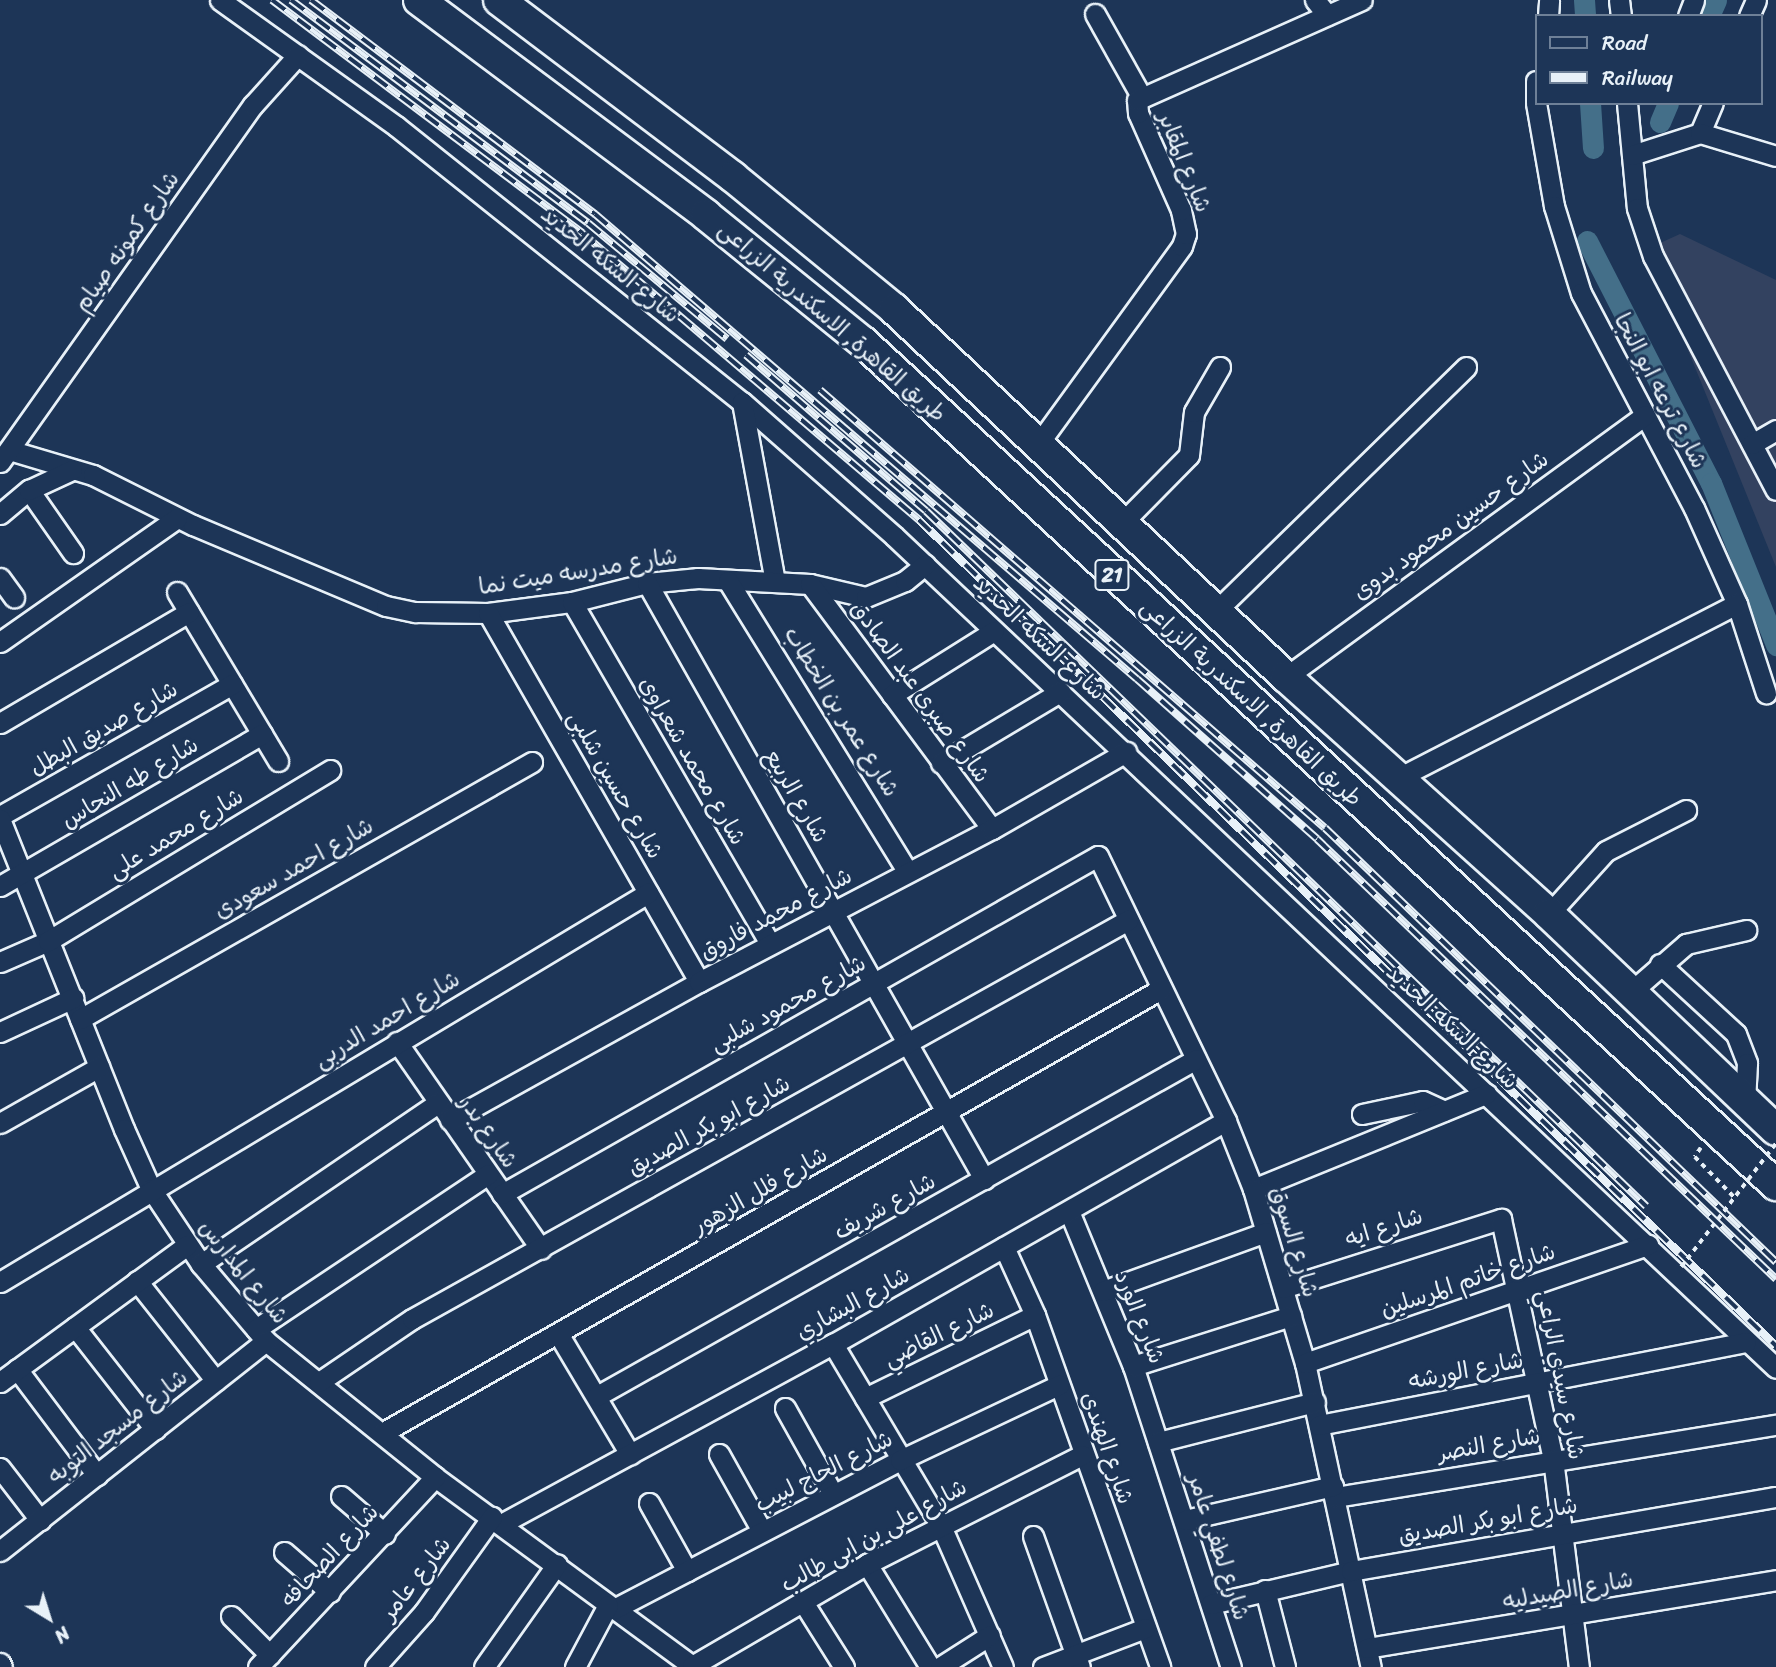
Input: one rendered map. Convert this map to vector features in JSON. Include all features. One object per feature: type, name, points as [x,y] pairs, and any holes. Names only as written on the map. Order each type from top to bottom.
[{"type":"highway","name":"طريق القاهرة, الاسكندرية الزراعى","points":[[419,0],[706,215],[863,342],[1776,1185]]},
{"type":"highway","name":"طريق القاهرة, الاسكندرية الزراعى","points":[[499,0],[733,177],[894,309],[1040,443],[1286,677],[1632,991],[1745,1103],[1776,1130]]},
{"type":"street","name":"شارع السكه الحديد","points":[[220,0],[397,126],[742,402],[925,565],[1126,752],[1776,1368]]},
{"type":"street","name":"شارع المقابر","points":[[1040,443],[1182,246],[1186,234],[1181,209],[1138,113],[1141,96],[1321,8],[1362,0]]},
{"type":"street","points":[[1095,13],[1141,96]]},
{"type":"street","name":"شارع كمونه صيام","points":[[5,456],[253,105],[298,55]]},
{"type":"street","name":"شارع ترعه ابو النجا","points":[[1536,105],[1565,250],[1581,293],[1645,415],[1737,604],[1766,693]]},
{"type":"street","points":[[1627,105],[1637,208],[1653,256],[1752,444],[1771,467],[1776,490]]},
{"type":"street","points":[[1700,132],[1712,105]]},
{"type":"street","points":[[1632,155],[1700,132],[1776,156]]},
{"type":"street","points":[[1123,522],[1189,455],[1197,403],[1220,367]]},
{"type":"street","points":[[1217,610],[1466,367]]},
{"type":"street","points":[[742,402],[775,582]]},
{"type":"street","name":"شارع حسين محمود بدوى","points":[[1286,677],[1645,415]]},
{"type":"street","points":[[1752,444],[1776,430]]},
{"type":"street","name":"شارع مدرسه ميت نما","points":[[5,456],[72,470],[126,490],[177,518],[386,606],[450,615],[488,613],[572,601],[647,583],[810,583],[866,597],[905,581],[925,565]]},
{"type":"street","points":[[0,513],[29,490],[72,470]]},
{"type":"street","points":[[29,490],[73,553]]},
{"type":"street","points":[[0,642],[177,518]]},
{"type":"street","points":[[0,578],[14,597]]},
{"type":"street","name":"شارع عمر بن الخطاب","points":[[728,581],[908,872]]},
{"type":"street","name":"شارع الربيع","points":[[647,583],[984,1179]]},
{"type":"street","name":"شارع صبرى عبد الصادق","points":[[810,583],[992,829]]},
{"type":"street","points":[[177,592],[278,761]]},
{"type":"street","name":"شارع محمد شعراوى","points":[[572,601],[770,944]]},
{"type":"street","points":[[1398,778],[1737,604]]},
{"type":"street","points":[[0,723],[189,612]]},
{"type":"street","name":"شارع حسين شلبى","points":[[488,613],[699,982]]},
{"type":"street","points":[[892,695],[994,631]]},
{"type":"street","name":"شارع صديق البطل","points":[[0,817],[232,684]]},
{"type":"street","points":[[941,763],[1060,692]]},
{"type":"street","name":"شارع طه النحاس","points":[[0,886],[262,734]]},
{"type":"street","name":"شارع محمد فاروق","points":[[450,1120],[699,982],[992,829],[1126,752]]},
{"type":"street","name":"شارع احمد سعودى","points":[[80,1019],[532,762]]},
{"type":"street","name":"شارع محمد على","points":[[0,962],[48,941],[330,770]]},
{"type":"street","points":[[1549,914],[1606,851],[1686,810]]},
{"type":"street","name":"شارع المدارس","points":[[0,817],[99,1067],[151,1189],[201,1265],[261,1335],[435,1477],[556,1564],[690,1666]]},
{"type":"street","name":"شارع السوق","points":[[1098,856],[1226,1121],[1253,1189],[1315,1402],[1369,1658]]},
{"type":"street","name":"شارع محمود شلبى","points":[[502,1194],[1098,856]]},
{"type":"street","name":"شارع احمد الدربى","points":[[0,1282],[648,893]]},
{"type":"street","name":"شارع ابو بكر الصديق","points":[[319,1382],[412,1319],[1128,920]]},
{"type":"street","points":[[1632,991],[1660,964],[1694,941],[1746,930]]},
{"type":"street","points":[[1660,964],[1736,1034],[1747,1063],[1745,1103]]},
{"type":"street","name":"شارع فلل الزهور","points":[[382,1433],[559,1335],[1161,989]]},
{"type":"street","points":[[0,1032],[73,998]]},
{"type":"street","name":"شارع بدر","points":[[397,1042],[541,1249]]},
{"type":"street","name":"شارع شريف","points":[[597,1396],[1196,1059]]},
{"type":"street","points":[[0,1123],[99,1067]]},
{"type":"street","points":[[1253,1189],[1486,1094]]},
{"type":"street","points":[[1362,1114],[1423,1101],[1444,1111]]},
{"type":"street","points":[[201,1265],[438,1103]]},
{"type":"street","name":"شارع البشاري","points":[[496,1521],[630,1454],[833,1344],[1226,1121]]},
{"type":"street","points":[[261,1335],[488,1174]]},
{"type":"street","name":"شارع الورد","points":[[1069,1212],[1133,1366],[1158,1442]]},
{"type":"street","name":"شارع ايه","points":[[1283,1288],[1501,1219]]},
{"type":"street","name":"شارع سيدي الراعي","points":[[1501,1219],[1519,1289],[1553,1459],[1579,1667]]},
{"type":"street","points":[[1103,1291],[1266,1232]]},
{"type":"street","points":[[0,1382],[187,1245]]},
{"type":"street","name":"شارع خاتم المرسلين","points":[[1305,1363],[1648,1245]]},
{"type":"street","name":"شارع الهندى","points":[[1004,1247],[1035,1315],[1082,1455],[1160,1667]]},
{"type":"street","points":[[138,1281],[216,1381]]},
{"type":"street","name":"شارع القاضي","points":[[864,1398],[1035,1315]]},
{"type":"street","points":[[1133,1366],[1291,1316]]},
{"type":"street","points":[[75,1327],[155,1429]]},
{"type":"street","name":"شارع مسجد التوبه","points":[[0,1551],[216,1381],[261,1335]]},
{"type":"street","points":[[559,1335],[630,1454]]},
{"type":"street","name":"شارع الورشه","points":[[1319,1425],[1746,1342]]},
{"type":"street","points":[[833,1344],[941,1526],[1003,1667]]},
{"type":"street","points":[[17,1369],[97,1475]]},
{"type":"street","name":"شارع الحاج لبيب","points":[[611,1607],[687,1571],[901,1460],[1059,1385]]},
{"type":"street","points":[[1158,1442],[1315,1402]]},
{"type":"street","points":[[785,1408],[833,1494]]},
{"type":"street","name":"شارع النصر","points":[[1185,1520],[1334,1491],[1776,1425]]},
{"type":"street","name":"شارع لطفي عامر","points":[[1158,1442],[1231,1667]]},
{"type":"street","points":[[719,1454],[762,1531]]},
{"type":"street","name":"شارع على بن ابى طالب","points":[[690,1666],[867,1564],[1082,1455]]},
{"type":"street","points":[[0,1468],[40,1520]]},
{"type":"street","name":"شارع الصحافه","points":[[264,1661],[385,1534],[435,1477]]},
{"type":"street","points":[[341,1496],[385,1534]]},
{"type":"street","name":"شارع ابو بكر الصديق","points":[[1211,1604],[1351,1571],[1562,1532],[1776,1497]]},
{"type":"street","points":[[649,1503],[687,1571]]},
{"type":"street","name":"شارع عامر","points":[[375,1667],[424,1612],[496,1521]]},
{"type":"street","points":[[1032,1536],[1078,1661]]},
{"type":"street","points":[[285,1552],[330,1592]]},
{"type":"street","points":[[484,1667],[556,1564]]},
{"type":"street","points":[[867,1564],[930,1667]]},
{"type":"street","name":"شارع الصيدليه","points":[[1369,1658],[1573,1616],[1776,1580]]},
{"type":"street","points":[[1265,1590],[1285,1667]]},
{"type":"street","points":[[803,1601],[844,1667]]},
{"type":"street","points":[[575,1667],[611,1607]]},
{"type":"street","points":[[232,1616],[264,1661]]},
{"type":"street","points":[[1043,1667],[1078,1661],[1145,1628]]},
{"type":"street","points":[[940,1667],[989,1635]]},
{"type":"path","points":[[1681,1267],[1776,1143]]},
{"type":"path","points":[[1695,1157],[1734,1197]]},
{"type":"shaded area","points":[[1680,234],[1776,280],[1776,567],[1647,249]]},
{"type":"waterway","points":[[1584,0],[1585,14]]},
{"type":"waterway","points":[[1710,14],[1716,0]]},
{"type":"waterway","points":[[1590,105],[1593,148]]},
{"type":"waterway","points":[[1660,122],[1667,105]]},
{"type":"waterway","points":[[1587,241],[1711,483],[1776,645]]},
{"type":"railway","points":[[272,0],[582,233],[919,520],[1776,1346]]},
{"type":"railway","points":[[291,0],[588,223],[727,339]]},
{"type":"railway","points":[[311,0],[595,214],[1137,679],[1317,839],[1776,1279]]},
{"type":"railway","points":[[746,355],[926,511],[1646,1206]]},
{"type":"railway","points":[[820,390],[1325,828],[1776,1262]]}]
